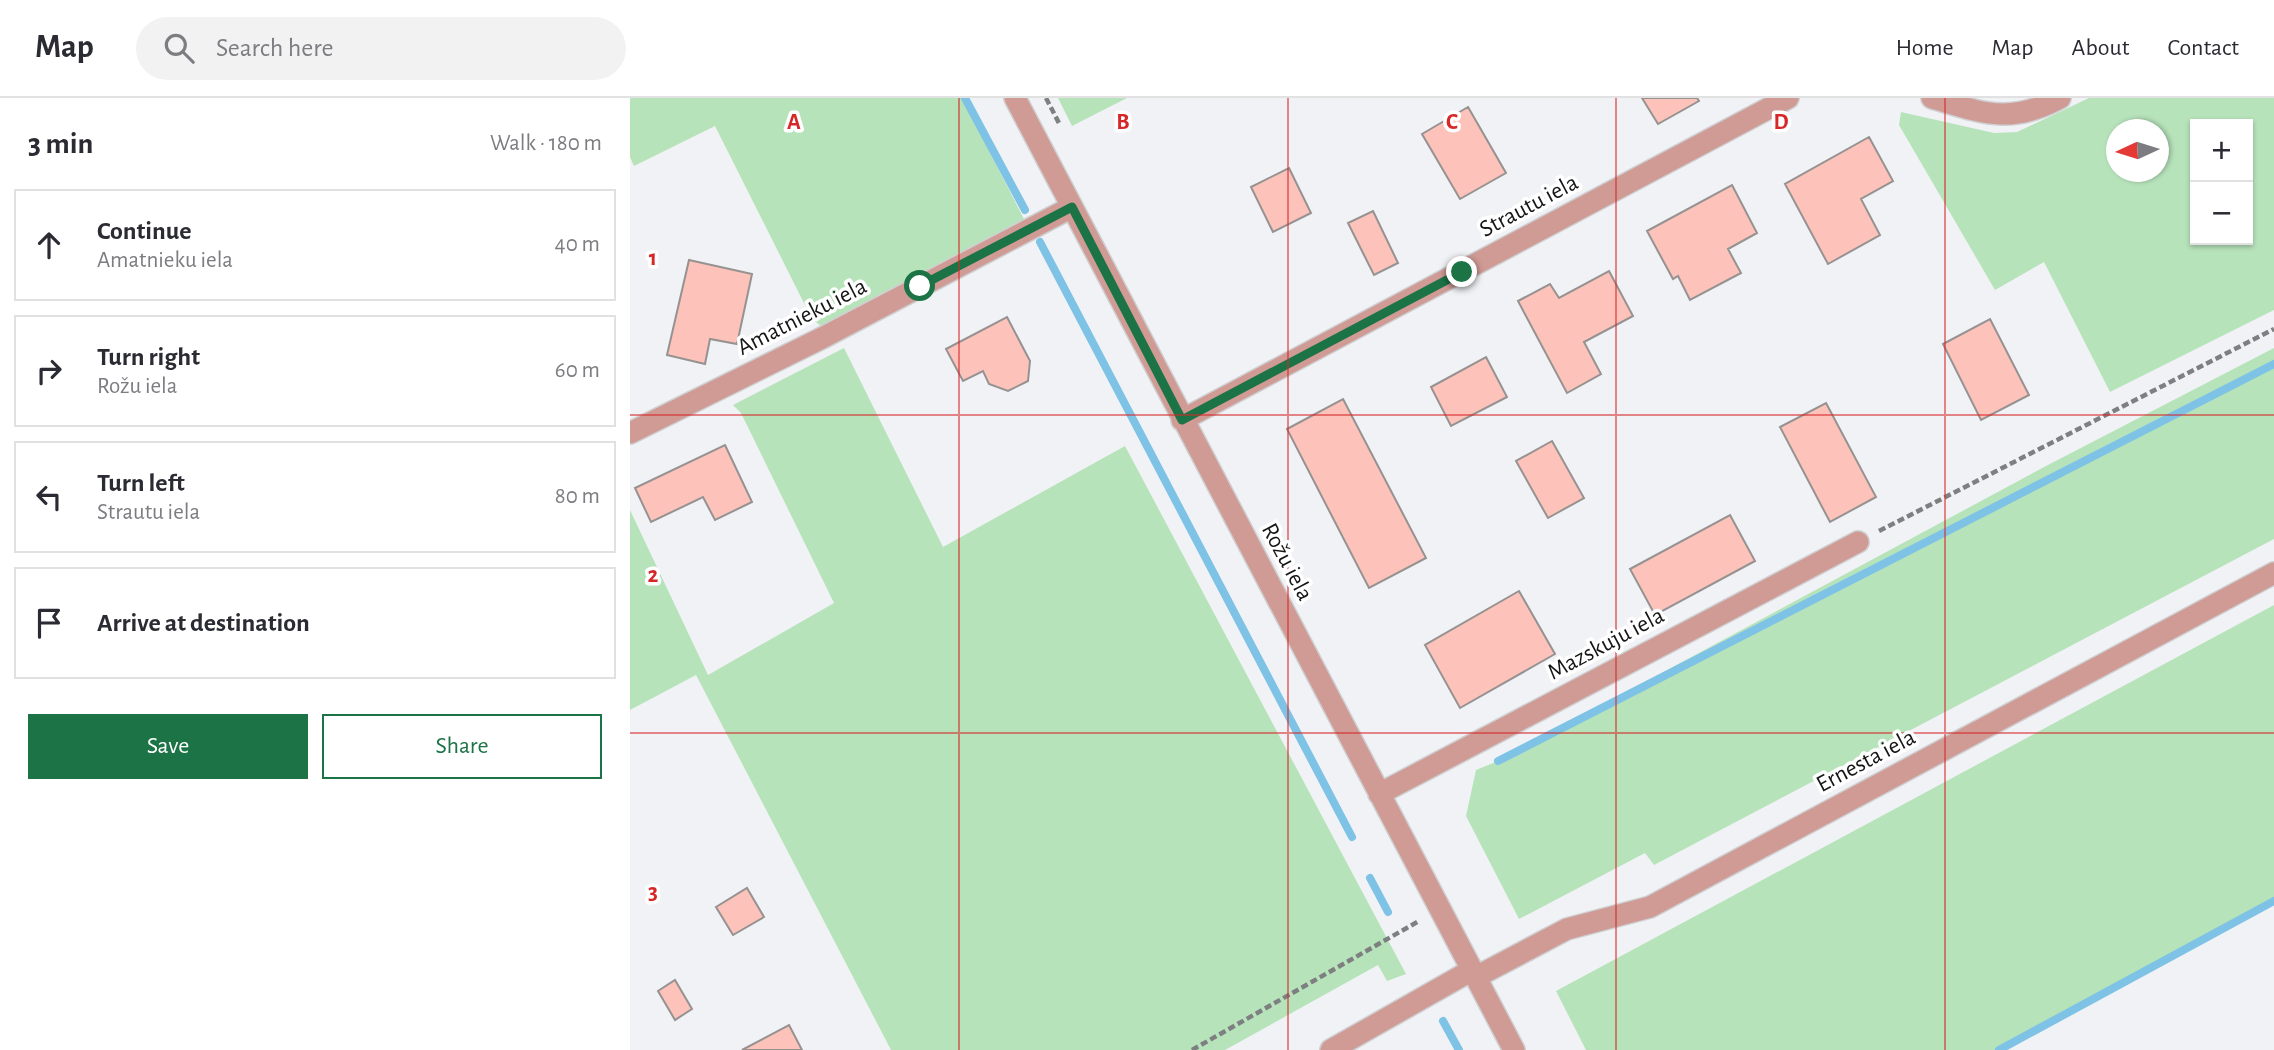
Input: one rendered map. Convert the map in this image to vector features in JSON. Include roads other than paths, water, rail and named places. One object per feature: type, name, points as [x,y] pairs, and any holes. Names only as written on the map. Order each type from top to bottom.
[{"type":"street","name":"Rožu iela","points":[[1015,98],[1514,1050]]},
{"type":"street","name":"Strautu iela","points":[[1182,420],[1788,98]]},
{"type":"street","points":[[1932,98],[1993,116],[2038,110],[2060,98]]},
{"type":"street","name":"Amatnieku iela","points":[[630,433],[822,338],[1072,207]]},
{"type":"street","name":"Mazskuju iela","points":[[1379,793],[1858,542]]},
{"type":"street","name":"Ernesta iela","points":[[1331,1050],[1474,974],[1567,929],[1650,907],[2274,573]]},
{"type":"waterway","points":[[965,98],[1025,210]]},
{"type":"waterway","points":[[1040,242],[1352,837]]},
{"type":"waterway","points":[[1498,761],[2274,364]]},
{"type":"waterway","points":[[1370,878],[1388,912]]},
{"type":"waterway","points":[[1999,1050],[2274,901]]},
{"type":"waterway","points":[[1443,1021],[1459,1050]]}]
